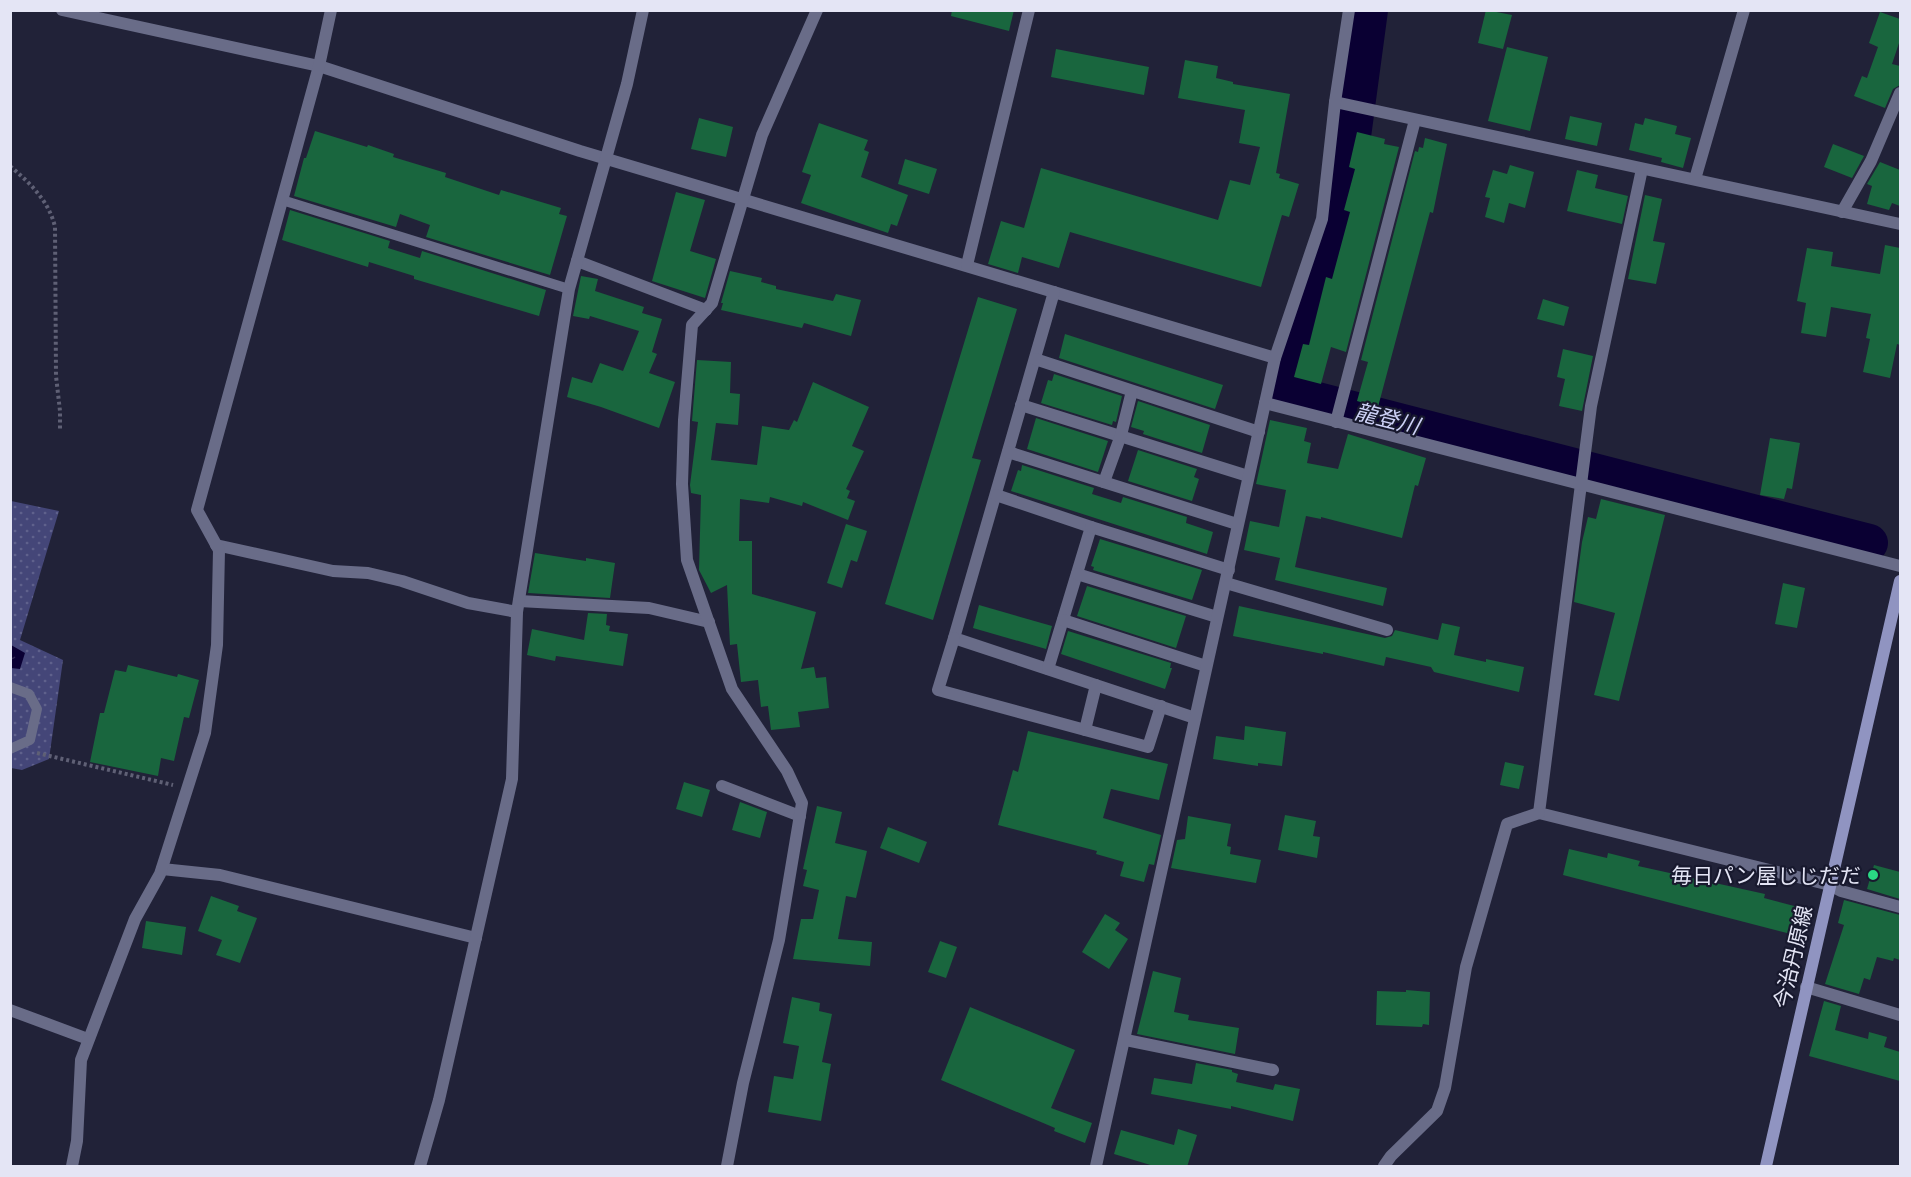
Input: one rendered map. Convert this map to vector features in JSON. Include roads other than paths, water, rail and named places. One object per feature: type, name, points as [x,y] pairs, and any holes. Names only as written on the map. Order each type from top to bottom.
[{"type":"main road","name":"今治丹原線","points":[[1766,1167],[1900,580]]},
{"type":"street","points":[[62,10],[319,66],[569,147],[1275,358]]},
{"type":"street","points":[[72,1167],[77,1141],[81,1060],[135,919],[162,869],[205,733],[217,645],[219,550],[197,510],[319,66],[331,10]]},
{"type":"street","points":[[420,1167],[439,1100],[512,779],[518,607],[569,289],[608,158],[643,10]]},
{"type":"street","points":[[727,1167],[743,1083],[779,940],[802,803],[787,771],[732,690],[687,560],[682,484],[684,420],[692,325],[712,303],[762,135],[817,10]]},
{"type":"street","points":[[967,265],[1029,10]]},
{"type":"street","points":[[1096,1167],[1126,1040],[1275,358],[1322,219],[1335,102],[1349,10]]},
{"type":"street","points":[[1695,179],[1744,10]]},
{"type":"street","points":[[1842,212],[1871,161],[1900,93]]},
{"type":"street","points":[[1335,102],[1900,224]]},
{"type":"street","points":[[1336,422],[1415,120]]},
{"type":"street","points":[[1539,813],[1591,406],[1641,169]]},
{"type":"street","points":[[577,261],[706,310]]},
{"type":"street","points":[[1054,292],[938,690],[1148,747],[1161,706]]},
{"type":"street","points":[[1035,359],[1258,432]]},
{"type":"street","points":[[1104,482],[1121,435],[1132,391]]},
{"type":"street","points":[[1265,403],[1900,566]]},
{"type":"street","points":[[1022,405],[1248,476]]},
{"type":"street","points":[[1008,452],[1238,524]]},
{"type":"street","points":[[996,495],[1387,630]]},
{"type":"street","points":[[1048,669],[1091,527]]},
{"type":"street","points":[[216,545],[333,571],[368,573],[402,581],[468,603],[518,607],[649,608],[709,622]]},
{"type":"street","points":[[1077,574],[1217,617]]},
{"type":"street","points":[[1063,620],[1206,666]]},
{"type":"street","points":[[954,638],[1195,718]]},
{"type":"street","points":[[1085,730],[1096,685]]},
{"type":"street","points":[[722,786],[800,816]]},
{"type":"street","points":[[1384,1167],[1391,1156],[1437,1110],[1445,1088],[1466,967],[1507,824],[1539,813],[1830,885],[1841,891],[1900,907]]},
{"type":"street","points":[[162,869],[220,875],[476,938]]},
{"type":"street","points":[[1806,987],[1900,1015]]},
{"type":"street","points":[[10,1010],[88,1040]]},
{"type":"street","points":[[1126,1040],[1273,1070]]},
{"type":"lane","points":[[282,200],[569,289]]},
{"type":"lane","points":[[10,687],[29,694],[37,709],[30,740],[11,749]]},
{"type":"water","points":[[11,645],[25,653],[20,669],[11,668]]},
{"type":"waterway","name":"龍登川","points":[[1369,10],[1341,218],[1286,393],[1869,543]]},
{"type":"place","name":"毎日パン屋じじだだ","points":[[1873,875]]}]
